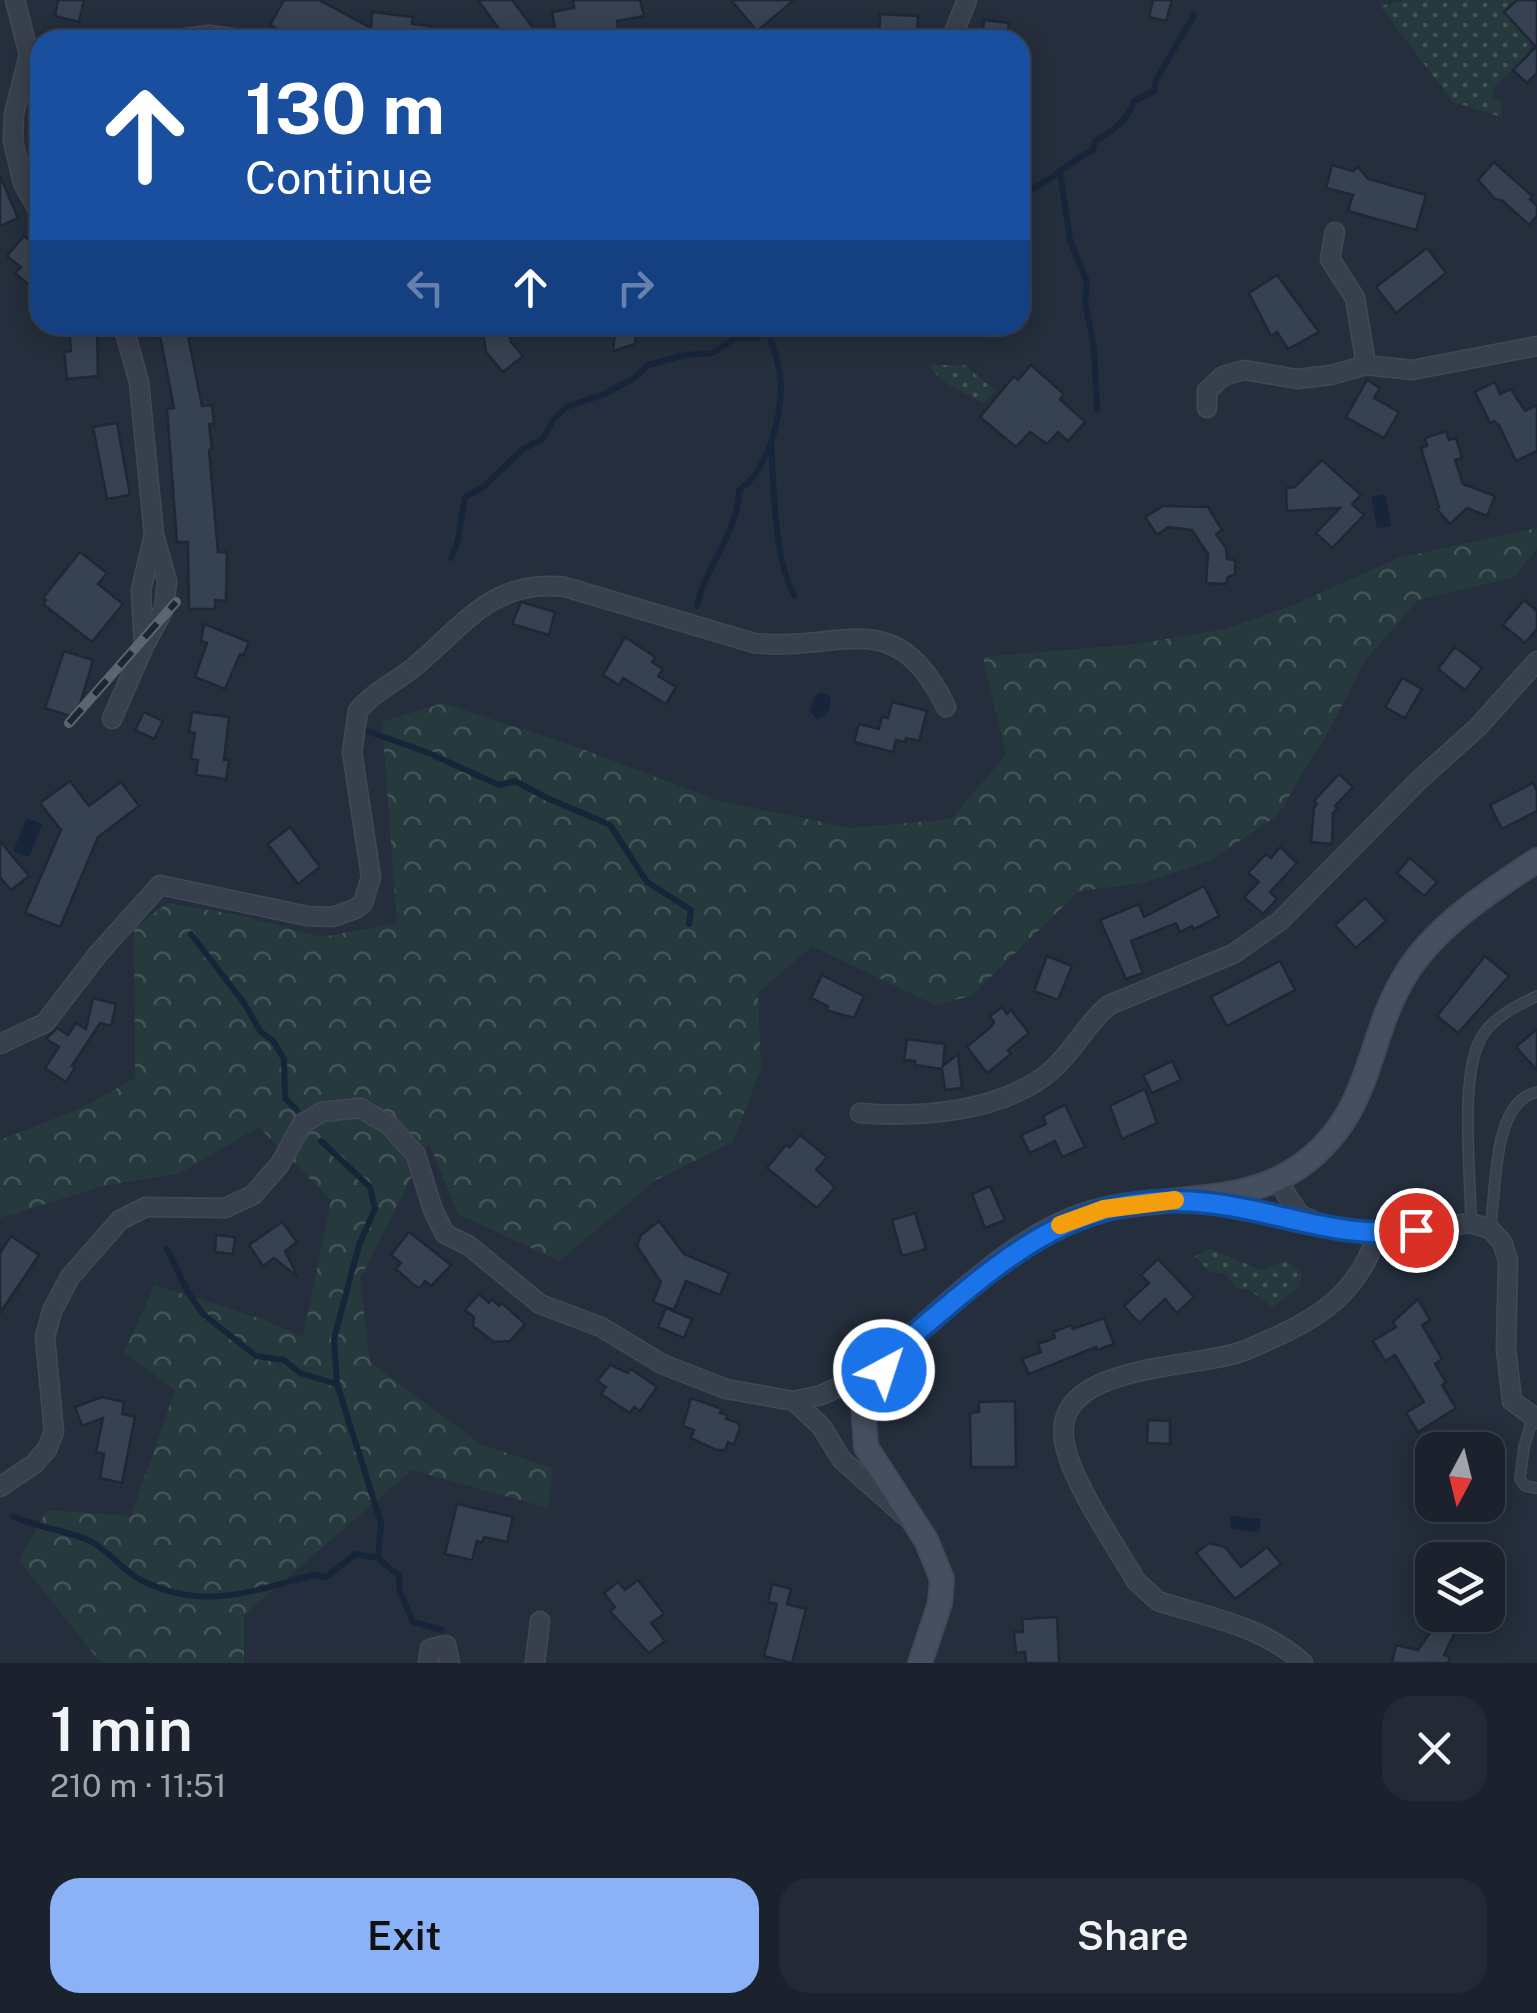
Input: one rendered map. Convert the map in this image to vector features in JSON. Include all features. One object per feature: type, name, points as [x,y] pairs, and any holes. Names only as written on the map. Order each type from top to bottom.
[{"type":"street","points":[[16,0],[30,44]]},
{"type":"street","points":[[954,30],[968,0]]},
{"type":"street","points":[[30,68],[14,114],[13,141],[30,195]]},
{"type":"street","points":[[1336,232],[1330,259],[1355,298],[1366,365]]},
{"type":"street","points":[[112,719],[164,609],[167,591],[166,572],[154,535],[139,382],[126,335]]},
{"type":"street","points":[[1207,408],[1207,391],[1223,376],[1244,370],[1298,379],[1366,365],[1412,370],[1537,346]]},
{"type":"street","points":[[144,646],[141,590],[154,535]]},
{"type":"street","points":[[0,1044],[44,1024],[98,954],[160,885],[307,916],[332,917],[355,910],[363,903],[371,878],[352,752],[358,711],[482,606],[512,591],[535,586],[565,587],[754,643],[859,637],[881,641],[910,656],[946,708]]},
{"type":"street","points":[[860,1113],[921,1113],[1014,1094],[1056,1066],[1109,1005],[1248,945],[1299,905],[1419,780],[1478,727],[1537,661]]},
{"type":"street","points":[[0,1487],[34,1464],[54,1432],[45,1337],[52,1310],[70,1277],[120,1220],[146,1207],[225,1208],[254,1195],[280,1164],[302,1124],[322,1112],[360,1108],[388,1125],[416,1155],[445,1234],[468,1246],[540,1304],[601,1327],[662,1364],[726,1388],[794,1401],[821,1395],[888,1367],[911,1337],[1014,1252],[1061,1225],[1104,1209],[1240,1192],[1276,1179],[1316,1153],[1350,1111],[1397,990],[1416,959],[1475,904],[1537,860]]},
{"type":"street","points":[[1276,1179],[1300,1214],[1328,1227]]},
{"type":"street","points":[[1194,1199],[1376,1234],[1471,1224],[1490,1229],[1502,1242],[1508,1260],[1506,1349],[1512,1401],[1535,1418]]},
{"type":"street","points":[[1303,1663],[1270,1640],[1237,1625],[1158,1601],[1147,1594],[1136,1582],[1069,1460],[1063,1426],[1074,1400],[1092,1388],[1125,1375],[1244,1352],[1323,1312],[1359,1275],[1376,1234]]},
{"type":"street","points":[[874,1372],[862,1404],[864,1439],[875,1463],[935,1556],[942,1579],[940,1603],[920,1663]]},
{"type":"street","points":[[794,1401],[820,1426],[851,1468],[917,1526]]},
{"type":"street","points":[[535,1663],[540,1620]]},
{"type":"street","points":[[428,1663],[430,1649],[446,1645],[450,1663]]},
{"type":"lane","points":[[1471,1224],[1470,1091],[1474,1055],[1483,1034],[1501,1015],[1537,996]]},
{"type":"lane","points":[[1490,1229],[1508,1114],[1518,1101],[1537,1092]]},
{"type":"lane","points":[[1535,1418],[1524,1447],[1520,1479],[1526,1486],[1537,1488]]},
{"type":"green space","points":[[1404,0],[1517,0],[1504,13],[1530,38],[1530,53],[1494,87],[1492,98],[1502,102],[1501,117],[1453,102],[1380,6]]},
{"type":"green space","points":[[929,365],[964,365],[996,391],[983,403],[946,383]]},
{"type":"green space","points":[[1537,528],[1537,548],[1515,577],[1418,600],[1366,659],[1331,727],[1277,816],[1209,861],[1142,883],[1079,891],[971,996],[935,1005],[812,946],[758,993],[761,1068],[733,1142],[656,1180],[559,1261],[458,1214],[429,1143],[360,1279],[370,1362],[482,1445],[553,1468],[548,1508],[412,1470],[244,1615],[244,1663],[101,1663],[19,1560],[47,1510],[131,1516],[175,1390],[124,1352],[155,1285],[262,1319],[303,1337],[331,1200],[259,1127],[180,1173],[103,1186],[0,1218],[0,1140],[84,1107],[135,1078],[134,928],[168,903],[238,915],[322,937],[397,923],[382,722],[443,703],[582,749],[719,801],[851,828],[951,819],[1006,755],[983,657],[1136,644],[1226,629],[1298,603],[1398,558]]},
{"type":"green space","points":[[1211,1249],[1261,1270],[1286,1261],[1302,1272],[1299,1288],[1272,1307],[1250,1290],[1236,1288],[1225,1274],[1210,1272],[1195,1256]]},
{"type":"water","points":[[1385,494],[1391,526],[1377,528],[1371,497]]},
{"type":"water","points":[[820,692],[829,695],[830,707],[827,714],[816,719],[810,711]]},
{"type":"water","points":[[27,818],[42,824],[29,857],[13,851]]},
{"type":"water","points":[[1231,1516],[1261,1519],[1259,1532],[1230,1529]]},
{"type":"building","points":[[58,0],[84,0],[79,22],[55,16]]},
{"type":"building","points":[[284,0],[319,0],[371,28],[372,12],[413,17],[412,24],[430,26],[430,30],[279,30],[270,25]]},
{"type":"building","points":[[478,0],[512,0],[534,29],[500,30]]},
{"type":"building","points":[[573,0],[640,0],[644,16],[617,21],[618,29],[612,30],[555,30],[552,12],[574,8]]},
{"type":"building","points":[[731,0],[794,0],[758,30]]},
{"type":"building","points":[[1153,0],[1172,0],[1166,21],[1149,17]]},
{"type":"building","points":[[1517,0],[1537,0],[1537,73],[1527,83],[1513,70],[1536,47],[1504,12]]},
{"type":"building","points":[[880,14],[918,16],[917,30],[879,30]]},
{"type":"building","points":[[984,20],[1009,23],[1008,30],[983,30]]},
{"type":"building","points":[[1494,162],[1532,196],[1537,216],[1529,225],[1478,180]]},
{"type":"building","points":[[1332,165],[1353,171],[1358,167],[1368,179],[1426,195],[1416,230],[1348,211],[1353,195],[1326,188]]},
{"type":"building","points":[[0,176],[18,218],[0,226]]},
{"type":"building","points":[[24,236],[30,241],[30,286],[15,273],[21,267],[7,256]]},
{"type":"building","points":[[1427,248],[1446,273],[1396,313],[1376,287]]},
{"type":"building","points":[[1277,275],[1319,332],[1288,349],[1277,332],[1271,336],[1249,293]]},
{"type":"building","points":[[70,335],[97,335],[98,376],[67,379],[64,352],[71,351]]},
{"type":"building","points":[[188,335],[202,406],[212,405],[214,424],[209,424],[209,450],[218,552],[227,552],[226,601],[215,600],[215,609],[189,609],[188,542],[177,542],[167,409],[174,408],[160,336]]},
{"type":"building","points":[[483,335],[510,335],[523,356],[503,372],[486,352]]},
{"type":"building","points":[[615,335],[636,335],[635,344],[613,351]]},
{"type":"building","points":[[1031,365],[1064,394],[1060,399],[1085,422],[1068,441],[1058,432],[1047,444],[1030,432],[1016,447],[980,417],[1014,376],[1018,380]]},
{"type":"building","points":[[1367,380],[1380,388],[1374,398],[1399,412],[1384,438],[1346,417]]},
{"type":"building","points":[[1495,382],[1500,394],[1511,389],[1525,411],[1537,405],[1537,451],[1516,461],[1499,425],[1490,423],[1475,392]]},
{"type":"building","points":[[117,423],[130,495],[107,499],[93,427]]},
{"type":"building","points":[[1446,431],[1449,440],[1456,438],[1462,458],[1455,460],[1463,484],[1495,496],[1487,516],[1467,508],[1450,524],[1437,509],[1421,448],[1427,446],[1425,438]]},
{"type":"building","points":[[1322,460],[1361,495],[1352,504],[1364,515],[1332,548],[1316,533],[1340,508],[1287,511],[1286,488],[1295,487]]},
{"type":"building","points":[[1163,506],[1208,507],[1222,530],[1216,534],[1226,548],[1227,559],[1235,560],[1235,574],[1228,577],[1226,584],[1206,583],[1208,554],[1192,530],[1168,527],[1157,535],[1145,517]]},
{"type":"building","points":[[80,552],[107,573],[98,584],[123,604],[92,642],[43,604],[43,598]]},
{"type":"building","points":[[1524,600],[1537,611],[1537,629],[1525,643],[1503,625]]},
{"type":"building","points":[[521,602],[555,612],[549,635],[512,624]]},
{"type":"building","points":[[204,624],[249,642],[225,689],[195,677],[207,643],[201,641]]},
{"type":"building","points":[[625,637],[655,657],[652,662],[663,669],[658,676],[676,687],[666,704],[623,678],[619,685],[603,675]]},
{"type":"building","points":[[1455,647],[1482,668],[1465,690],[1438,669]]},
{"type":"building","points":[[64,651],[93,660],[76,718],[45,708]]},
{"type":"building","points":[[1402,678],[1422,689],[1405,718],[1385,707]]},
{"type":"building","points":[[892,702],[927,711],[919,741],[896,740],[893,752],[854,742],[859,724],[879,729],[882,717],[888,718]]},
{"type":"building","points":[[144,712],[163,721],[154,739],[135,730]]},
{"type":"building","points":[[192,712],[229,717],[226,779],[196,775],[198,760],[191,759],[195,733],[189,732]]},
{"type":"building","points":[[1339,774],[1353,787],[1335,806],[1338,808],[1333,813],[1332,844],[1311,842],[1317,804],[1314,801]]},
{"type":"building","points":[[70,781],[89,806],[121,782],[139,806],[98,837],[60,927],[25,913],[61,830],[40,803]]},
{"type":"building","points":[[1533,783],[1537,811],[1502,829],[1490,805]]},
{"type":"building","points":[[290,827],[320,867],[298,884],[268,844]]},
{"type":"building","points":[[0,841],[29,876],[11,890],[0,877]]},
{"type":"building","points":[[1280,847],[1297,863],[1270,892],[1277,899],[1263,914],[1244,897],[1259,882],[1248,873],[1266,854],[1271,858]]},
{"type":"building","points":[[1410,858],[1437,882],[1424,896],[1397,873]]},
{"type":"building","points":[[1204,886],[1219,916],[1194,929],[1192,926],[1180,932],[1176,923],[1131,941],[1143,973],[1126,979],[1100,920],[1139,904],[1144,917]]},
{"type":"building","points":[[1365,898],[1386,921],[1356,948],[1335,925]]},
{"type":"building","points":[[1047,956],[1072,966],[1058,1000],[1034,991]]},
{"type":"building","points":[[1485,956],[1509,976],[1458,1033],[1437,1016]]},
{"type":"building","points":[[1280,961],[1295,990],[1227,1026],[1211,997]]},
{"type":"building","points":[[822,975],[864,996],[854,1018],[826,1010],[828,1006],[811,998]]},
{"type":"building","points":[[93,998],[116,1004],[111,1026],[100,1023],[66,1082],[45,1068],[59,1047],[46,1039],[57,1028],[68,1035],[76,1023],[86,1029]]},
{"type":"building","points":[[1002,1007],[1007,1014],[1011,1010],[1029,1033],[987,1073],[967,1047],[992,1026],[990,1016]]},
{"type":"building","points":[[1537,1029],[1537,1070],[1516,1047]]},
{"type":"building","points":[[907,1039],[945,1044],[943,1066],[958,1054],[962,1088],[945,1090],[942,1069],[904,1060]]},
{"type":"building","points":[[1172,1061],[1181,1080],[1152,1093],[1143,1075]]},
{"type":"building","points":[[1145,1089],[1157,1123],[1122,1139],[1110,1106]]},
{"type":"building","points":[[1065,1105],[1085,1147],[1062,1157],[1055,1141],[1030,1153],[1021,1135],[1046,1124],[1043,1116]]},
{"type":"building","points":[[800,1135],[827,1157],[816,1170],[835,1187],[817,1208],[767,1168]]},
{"type":"building","points":[[990,1186],[1005,1220],[985,1228],[972,1194]]},
{"type":"building","points":[[915,1213],[926,1249],[902,1256],[892,1220]]},
{"type":"building","points":[[659,1221],[684,1254],[729,1273],[720,1295],[686,1281],[674,1310],[653,1302],[661,1282],[637,1246],[641,1235]]},
{"type":"building","points":[[282,1222],[297,1242],[285,1251],[298,1277],[274,1258],[263,1266],[249,1245]]},
{"type":"building","points":[[409,1232],[451,1265],[431,1286],[425,1281],[420,1288],[396,1269],[401,1263],[391,1255]]},
{"type":"building","points":[[216,1235],[235,1237],[233,1254],[215,1252]]},
{"type":"building","points":[[11,1236],[39,1255],[0,1313],[0,1253]]},
{"type":"building","points":[[1158,1259],[1194,1297],[1177,1313],[1165,1299],[1139,1323],[1124,1306],[1149,1283],[1141,1275]]},
{"type":"building","points":[[479,1294],[489,1303],[492,1299],[499,1306],[502,1303],[525,1324],[510,1341],[494,1342],[473,1326],[474,1317],[465,1310]]},
{"type":"building","points":[[1418,1299],[1430,1320],[1422,1325],[1442,1359],[1435,1364],[1446,1382],[1442,1385],[1456,1408],[1418,1432],[1406,1413],[1424,1402],[1395,1355],[1385,1361],[1373,1341],[1396,1327],[1393,1322]]},
{"type":"building","points":[[666,1308],[692,1319],[684,1338],[658,1327]]},
{"type":"building","points":[[1104,1318],[1114,1344],[1097,1350],[1096,1347],[1029,1374],[1022,1359],[1041,1352],[1038,1344],[1055,1338],[1053,1332]]},
{"type":"building","points":[[610,1365],[628,1373],[631,1369],[657,1387],[640,1411],[634,1407],[630,1413],[601,1394],[606,1387],[597,1381]]},
{"type":"building","points":[[102,1397],[124,1402],[122,1414],[135,1417],[122,1483],[100,1478],[104,1454],[96,1452],[103,1418],[82,1426],[75,1407]]},
{"type":"building","points":[[691,1398],[722,1409],[720,1413],[727,1415],[726,1419],[738,1423],[734,1445],[728,1442],[725,1450],[716,1450],[691,1438],[694,1430],[683,1426]]},
{"type":"building","points":[[1015,1401],[1016,1467],[971,1467],[970,1413],[979,1412],[979,1402]]},
{"type":"building","points":[[1148,1420],[1170,1421],[1170,1444],[1147,1443]]},
{"type":"building","points":[[457,1504],[513,1517],[507,1542],[484,1537],[482,1543],[477,1541],[472,1560],[445,1554]]},
{"type":"building","points":[[1209,1543],[1225,1547],[1241,1567],[1267,1547],[1281,1564],[1235,1599],[1196,1553]]},
{"type":"building","points":[[638,1580],[664,1614],[651,1623],[665,1641],[649,1653],[610,1611],[615,1607],[604,1593],[618,1582],[625,1590]]},
{"type":"building","points":[[772,1584],[791,1589],[787,1604],[806,1609],[792,1663],[764,1656],[777,1604],[768,1602]]},
{"type":"building","points":[[1057,1617],[1059,1663],[1026,1663],[1025,1652],[1016,1653],[1014,1632],[1023,1632],[1022,1619]]},
{"type":"building","points":[[1430,1632],[1455,1632],[1444,1655],[1449,1656],[1449,1663],[1392,1663],[1396,1645],[1418,1650]]},
{"type":"waterway","points":[[1030,190],[1093,150],[1095,141],[1119,124],[1134,101],[1154,91],[1156,80],[1194,15]]},
{"type":"waterway","points":[[1060,171],[1070,240],[1087,282],[1085,303],[1094,347],[1097,409]]},
{"type":"waterway","points":[[451,558],[465,497],[482,488],[523,449],[544,438],[553,420],[566,407],[605,394],[648,365],[685,355],[713,353],[735,338],[757,335]]},
{"type":"waterway","points":[[697,606],[728,535],[739,490],[757,471],[775,430],[781,381],[769,335]]},
{"type":"waterway","points":[[771,446],[779,543],[794,595]]},
{"type":"waterway","points":[[364,730],[426,752],[499,785],[515,781],[610,825],[647,882],[691,910],[689,924]]},
{"type":"waterway","points":[[191,934],[244,1003],[260,1031],[274,1042],[284,1059],[285,1098],[297,1110]]},
{"type":"waterway","points":[[321,1141],[370,1187],[375,1209],[359,1245],[334,1339],[337,1384],[381,1523],[378,1558],[399,1576],[400,1592],[413,1622],[442,1630]]},
{"type":"waterway","points":[[167,1249],[203,1314],[256,1356],[284,1360],[300,1373],[336,1384]]},
{"type":"waterway","points":[[13,1516],[92,1542],[141,1580],[184,1595],[226,1595],[312,1575],[326,1577],[356,1554],[378,1558]]},
{"type":"railway","points":[[69,723],[176,602]]},
{"type":"slow traffic","points":[[1060,1225],[1104,1209],[1175,1200]]},
{"type":"route","points":[[884,1370],[906,1348],[911,1337],[1014,1252],[1061,1225],[1104,1209],[1194,1199],[1358,1233],[1416,1230]]}]
